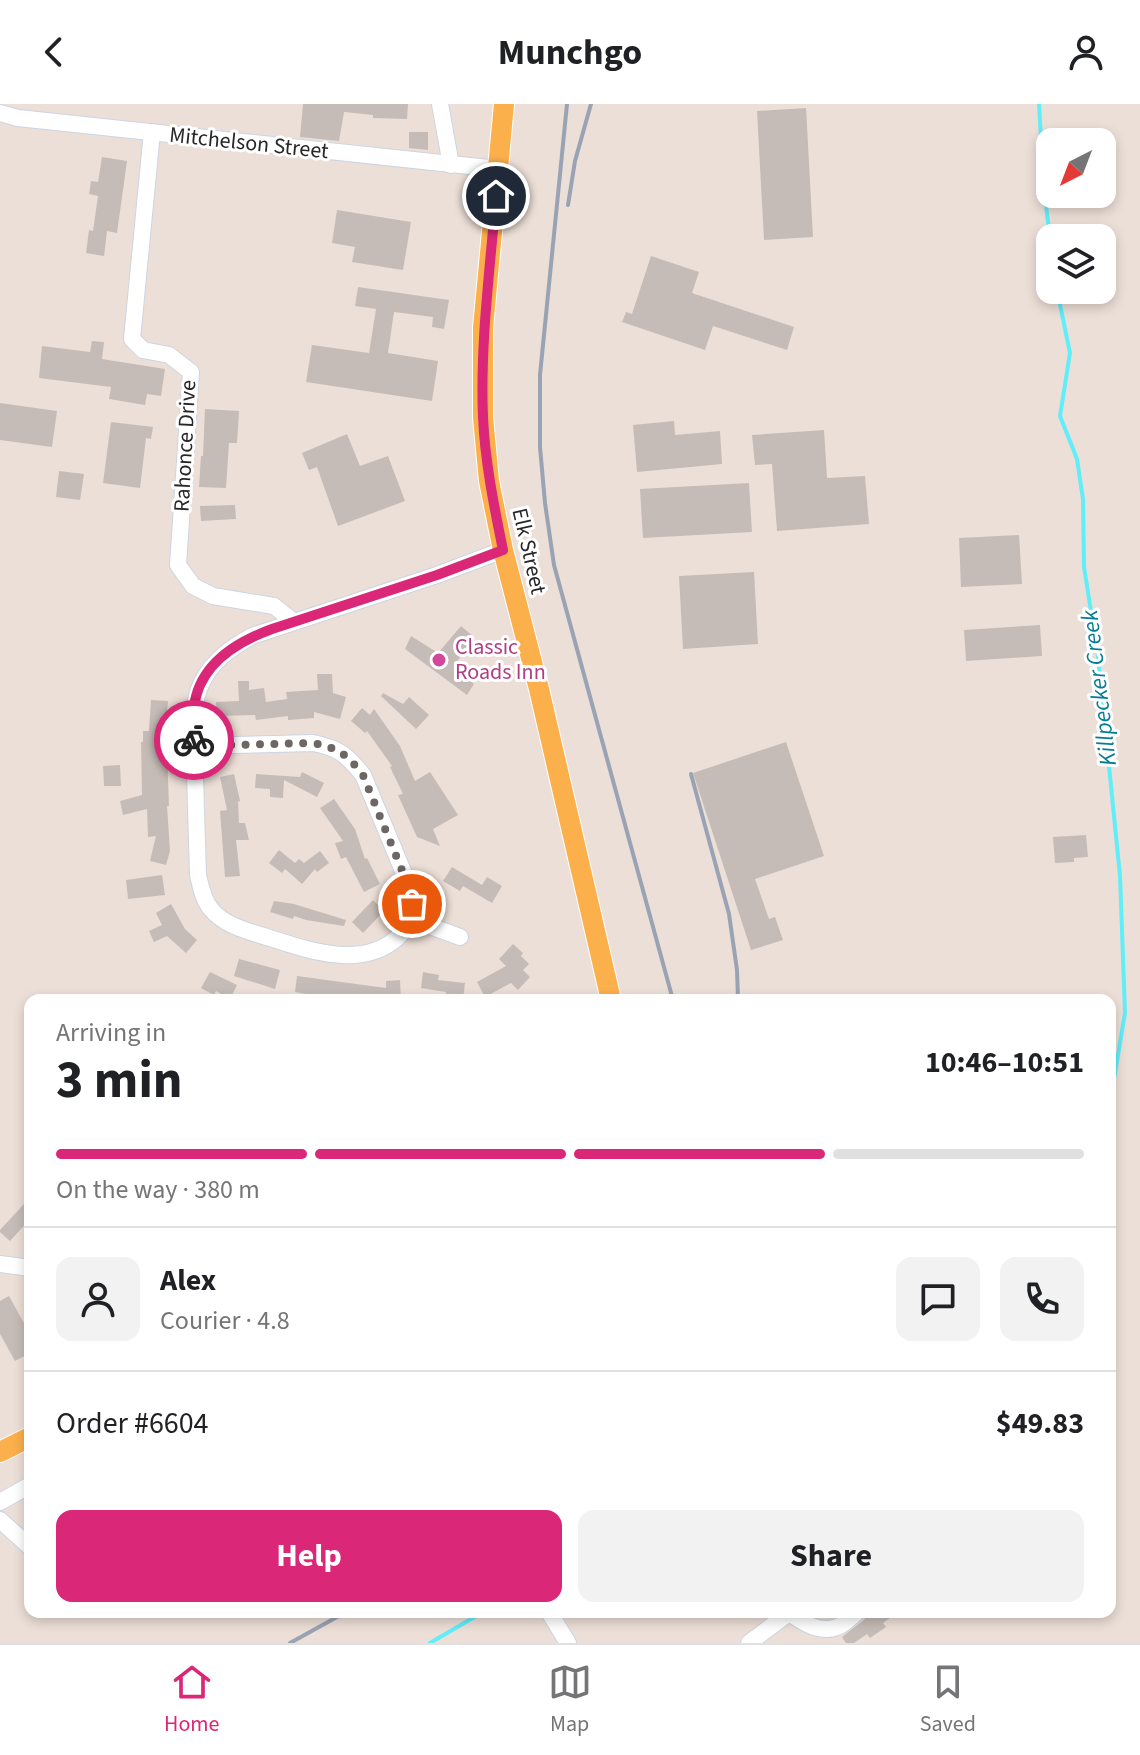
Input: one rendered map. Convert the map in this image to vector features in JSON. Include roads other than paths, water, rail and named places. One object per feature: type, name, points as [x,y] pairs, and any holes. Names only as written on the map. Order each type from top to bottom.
[{"type":"main road","name":"Elk Street","points":[[504,104],[483,328],[483,417],[489,481],[610,994]]},
{"type":"main road","points":[[0,1452],[24,1440]]},
{"type":"street","points":[[440,104],[451,165]]},
{"type":"street","name":"Mitchelson Street","points":[[0,113],[18,111],[152,132],[498,169]]},
{"type":"street","name":"Rahonce Drive","points":[[152,132],[132,339],[143,350],[169,355],[191,372],[178,565],[193,586],[213,596],[274,606],[293,621]]},
{"type":"street","points":[[194,746],[313,743],[332,747],[351,760],[363,775],[408,885],[412,904],[411,919],[403,932],[386,947],[369,954],[346,955],[300,947],[248,931],[223,920],[211,909],[202,895],[198,875],[194,746],[194,706],[200,684],[227,651],[252,636],[503,550]]},
{"type":"street","points":[[411,919],[460,937]]},
{"type":"street","points":[[0,1264],[24,1267]]},
{"type":"street","points":[[0,1502],[24,1488]]},
{"type":"street","points":[[0,1520],[24,1542]]},
{"type":"street","points":[[553,1618],[568,1643]]},
{"type":"street","points":[[749,1643],[782,1618]]},
{"type":"street","points":[[799,1618],[810,1626],[824,1629],[837,1627],[849,1618]]},
{"type":"waterway","name":"Killpecker Creek","points":[[1039,104],[1048,224]]},
{"type":"waterway","name":"Killpecker Creek","points":[[1060,304],[1070,353],[1060,416],[1077,459],[1083,499],[1084,567],[1098,656],[1120,876],[1125,1013],[1116,1067]]},
{"type":"waterway","name":"Killpecker Creek","points":[[430,1643],[473,1618]]},
{"type":"railway","points":[[567,104],[540,375],[540,447],[545,503],[554,565],[671,994]]},
{"type":"railway","points":[[568,205],[575,161],[591,104]]},
{"type":"railway","points":[[691,774],[729,914],[738,994]]},
{"type":"railway","points":[[290,1643],[335,1618]]},
{"type":"place","name":"Classic Roads Inn","points":[[439,660]]}]
